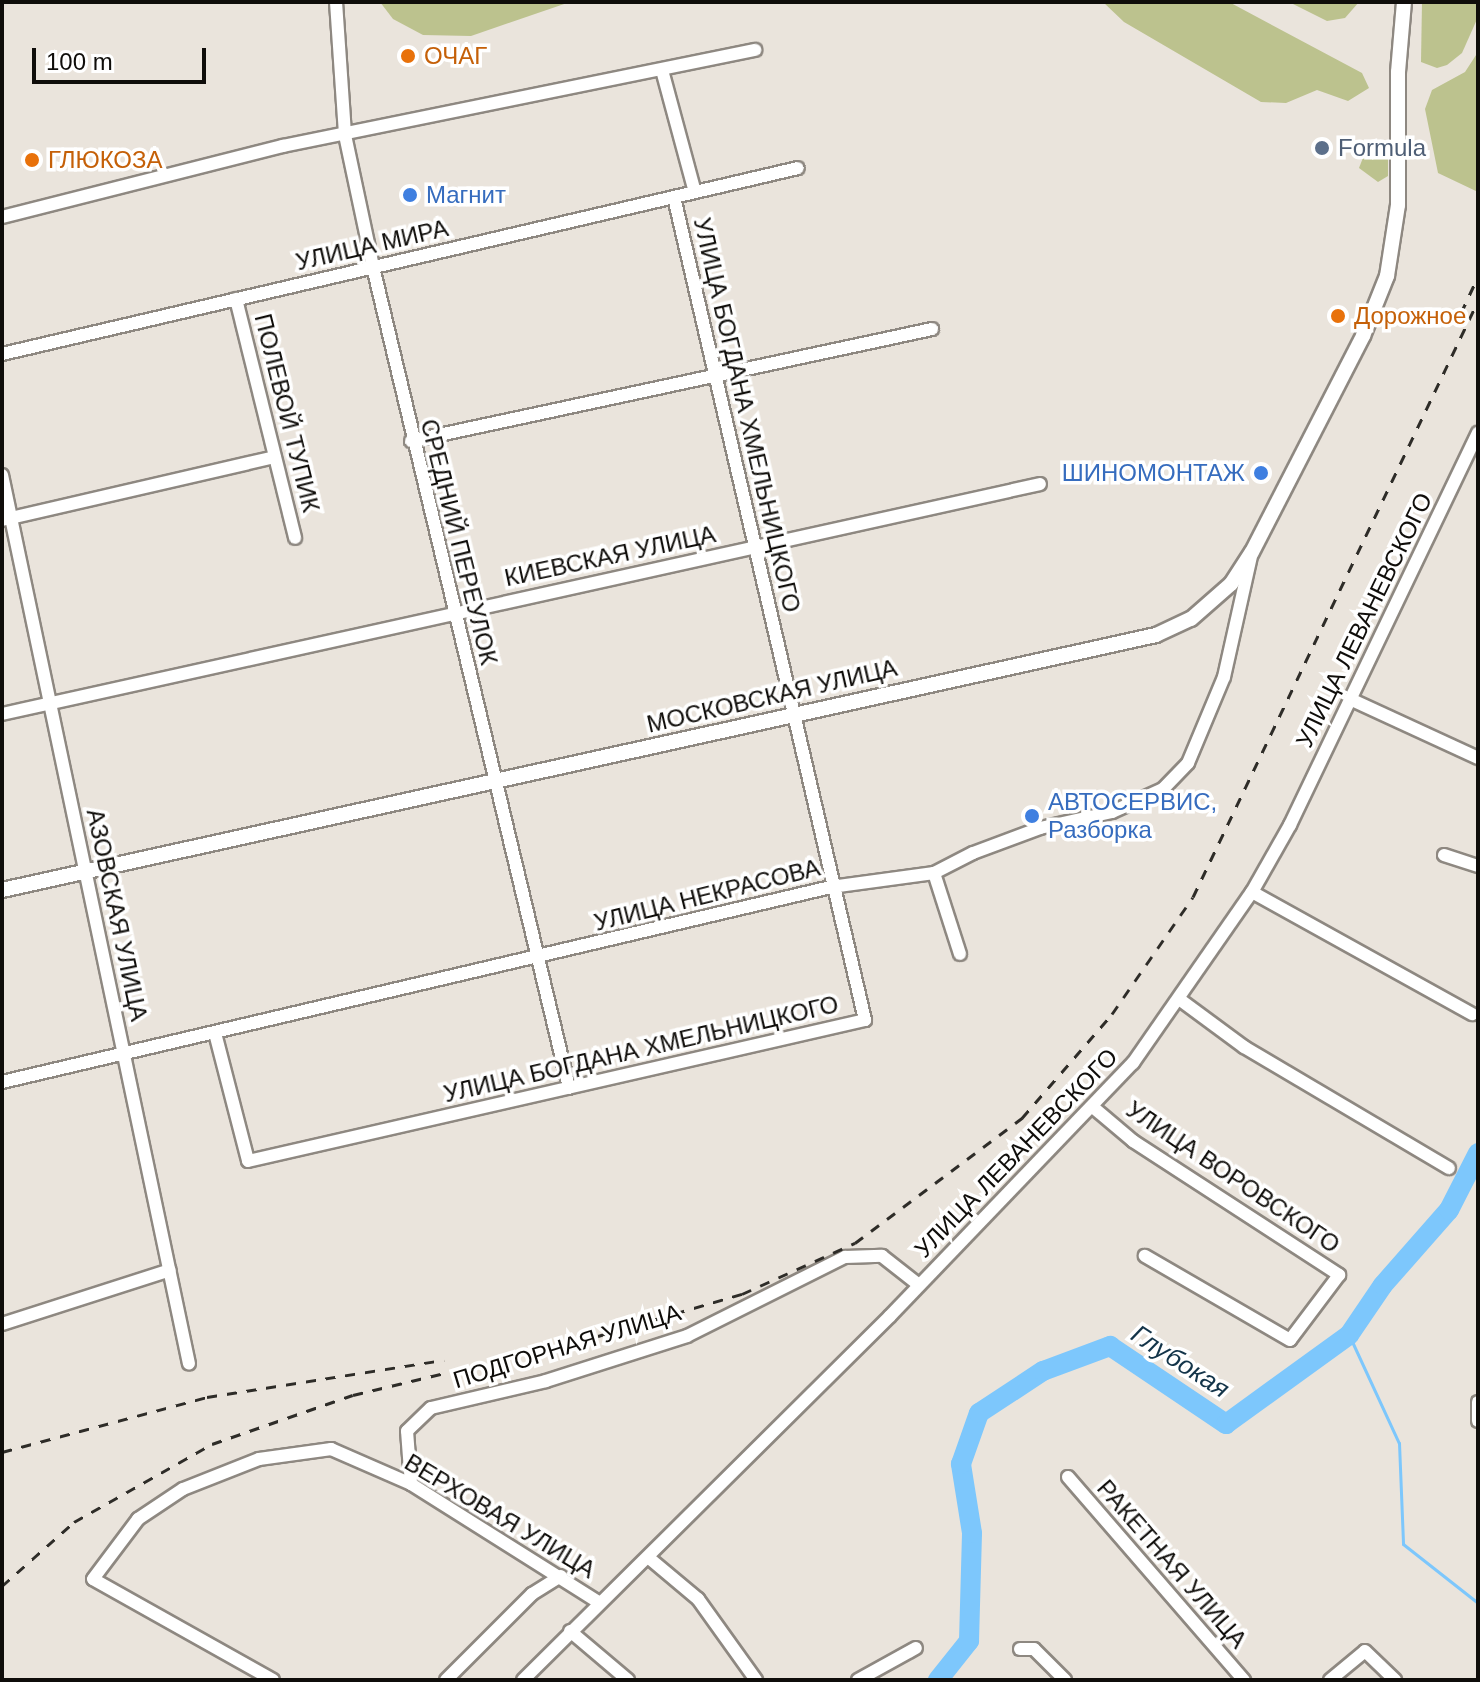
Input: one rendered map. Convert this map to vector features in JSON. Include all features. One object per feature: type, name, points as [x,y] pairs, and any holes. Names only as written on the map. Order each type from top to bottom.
[{"type":"main road","name":"МОСКОВСКАЯ УЛИЦА","points":[[2,890],[495,784],[794,712],[1156,635],[1191,619],[1231,584],[1252,552],[1376,306],[1398,205],[1398,72],[1404,2]]},
{"type":"street","name":"СРЕДНИЙ ПЕРЕУЛОК","points":[[336,2],[345,135],[373,267],[411,441],[569,1088]]},
{"type":"street","points":[[2,217],[270,149],[755,50]]},
{"type":"street","points":[[662,70],[695,192]]},
{"type":"street","name":"УЛИЦА МИРА","points":[[2,354],[798,168]]},
{"type":"street","name":"УЛИЦА БОГДАНА ХМЕЛЬНИЦКОГО","points":[[215,1033],[248,1161],[865,1020],[831,887],[794,712],[674,197]]},
{"type":"street","name":"ПОЛЕВОЙ ТУПИК","points":[[236,299],[295,538]]},
{"type":"street","points":[[411,441],[932,329]]},
{"type":"street","name":"УЛИЦА ЛЕВАНЕВСКОГО","points":[[523,1680],[570,1631],[649,1558],[1094,1108],[1179,999],[1252,892],[1350,699],[1478,433]]},
{"type":"street","points":[[6,519],[275,457]]},
{"type":"street","name":"АЗОВСКАЯ УЛИЦА","points":[[2,475],[6,519],[50,704],[189,1364]]},
{"type":"street","name":"КИЕВСКАЯ УЛИЦА","points":[[2,714],[1040,484]]},
{"type":"street","name":"УЛИЦА НЕКРАСОВА","points":[[2,1082],[538,959],[831,887],[934,873],[973,853],[1040,828],[1112,812],[1163,789],[1188,763],[1224,677],[1252,552]]},
{"type":"street","points":[[1350,699],[1478,758]]},
{"type":"street","points":[[1444,855],[1478,866]]},
{"type":"street","points":[[934,873],[960,954]]},
{"type":"street","points":[[1252,892],[1472,1014]]},
{"type":"street","points":[[1179,999],[1244,1047],[1449,1168]]},
{"type":"street","name":"УЛИЦА ВОРОВСКОГО","points":[[1094,1108],[1133,1141],[1339,1275],[1290,1340],[1145,1256]]},
{"type":"street","name":"ПОДГОРНАЯ УЛИЦА","points":[[411,1484],[407,1431],[412,1421],[431,1408],[546,1381],[687,1336],[845,1257],[882,1256],[919,1285]]},
{"type":"street","points":[[2,1324],[170,1270]]},
{"type":"street","points":[[1478,1402],[1478,1420]]},
{"type":"street","name":"ВЕРХОВАЯ УЛИЦА","points":[[273,1680],[93,1579],[138,1519],[183,1489],[259,1459],[331,1449],[411,1484],[600,1603]]},
{"type":"street","name":"РАКЕТНАЯ УЛИЦА","points":[[1068,1477],[1244,1680]]},
{"type":"street","points":[[649,1558],[698,1599],[756,1680]]},
{"type":"street","points":[[446,1680],[532,1594],[561,1576]]},
{"type":"street","points":[[570,1631],[628,1680]]},
{"type":"street","points":[[858,1680],[916,1648]]},
{"type":"street","points":[[1020,1649],[1034,1649],[1065,1680]]},
{"type":"street","points":[[1330,1680],[1365,1651],[1395,1680]]},
{"type":"green space","points":[[380,2],[570,2],[471,36],[423,35],[393,19]]},
{"type":"green space","points":[[1103,2],[1229,2],[1362,73],[1369,88],[1348,101],[1317,90],[1286,103],[1261,102],[1124,22]]},
{"type":"green space","points":[[1289,2],[1359,2],[1345,18],[1327,21]]},
{"type":"green space","points":[[1422,2],[1478,2],[1478,17],[1462,53],[1447,65],[1437,68],[1421,62]]},
{"type":"green space","points":[[1478,52],[1478,192],[1438,173],[1425,109],[1432,90],[1465,72]]},
{"type":"green space","points":[[1381,143],[1388,148],[1388,176],[1378,182],[1359,168],[1366,150]]},
{"type":"waterway","name":"Глубокая","points":[[938,1680],[969,1641],[972,1533],[961,1464],[979,1413],[1043,1371],[1110,1346],[1226,1424],[1349,1335],[1383,1285],[1449,1210],[1478,1153]]},
{"type":"waterway","points":[[1349,1335],[1399,1443],[1403,1544],[1478,1603]]},
{"type":"railway","points":[[1461,313],[1478,277]]},
{"type":"railway","points":[[2,1586],[74,1522],[212,1444],[353,1395],[598,1336],[742,1294],[855,1243],[1022,1118],[1112,1014],[1193,897],[1478,301]]},
{"type":"railway","points":[[2,1452],[207,1397],[444,1360]]},
{"type":"place","name":"ОЧАГ","points":[[408,56]]},
{"type":"place","name":"Formula","points":[[1322,148]]},
{"type":"place","name":"ГЛЮКОЗА","points":[[32,160]]},
{"type":"place","name":"Магнит","points":[[410,195]]},
{"type":"place","name":"Дорожное","points":[[1338,316]]},
{"type":"place","name":"ШИНОМОНТАЖ","points":[[1261,473]]},
{"type":"place","name":"АВТОСЕРВИС, Разборка","points":[[1032,816]]}]
